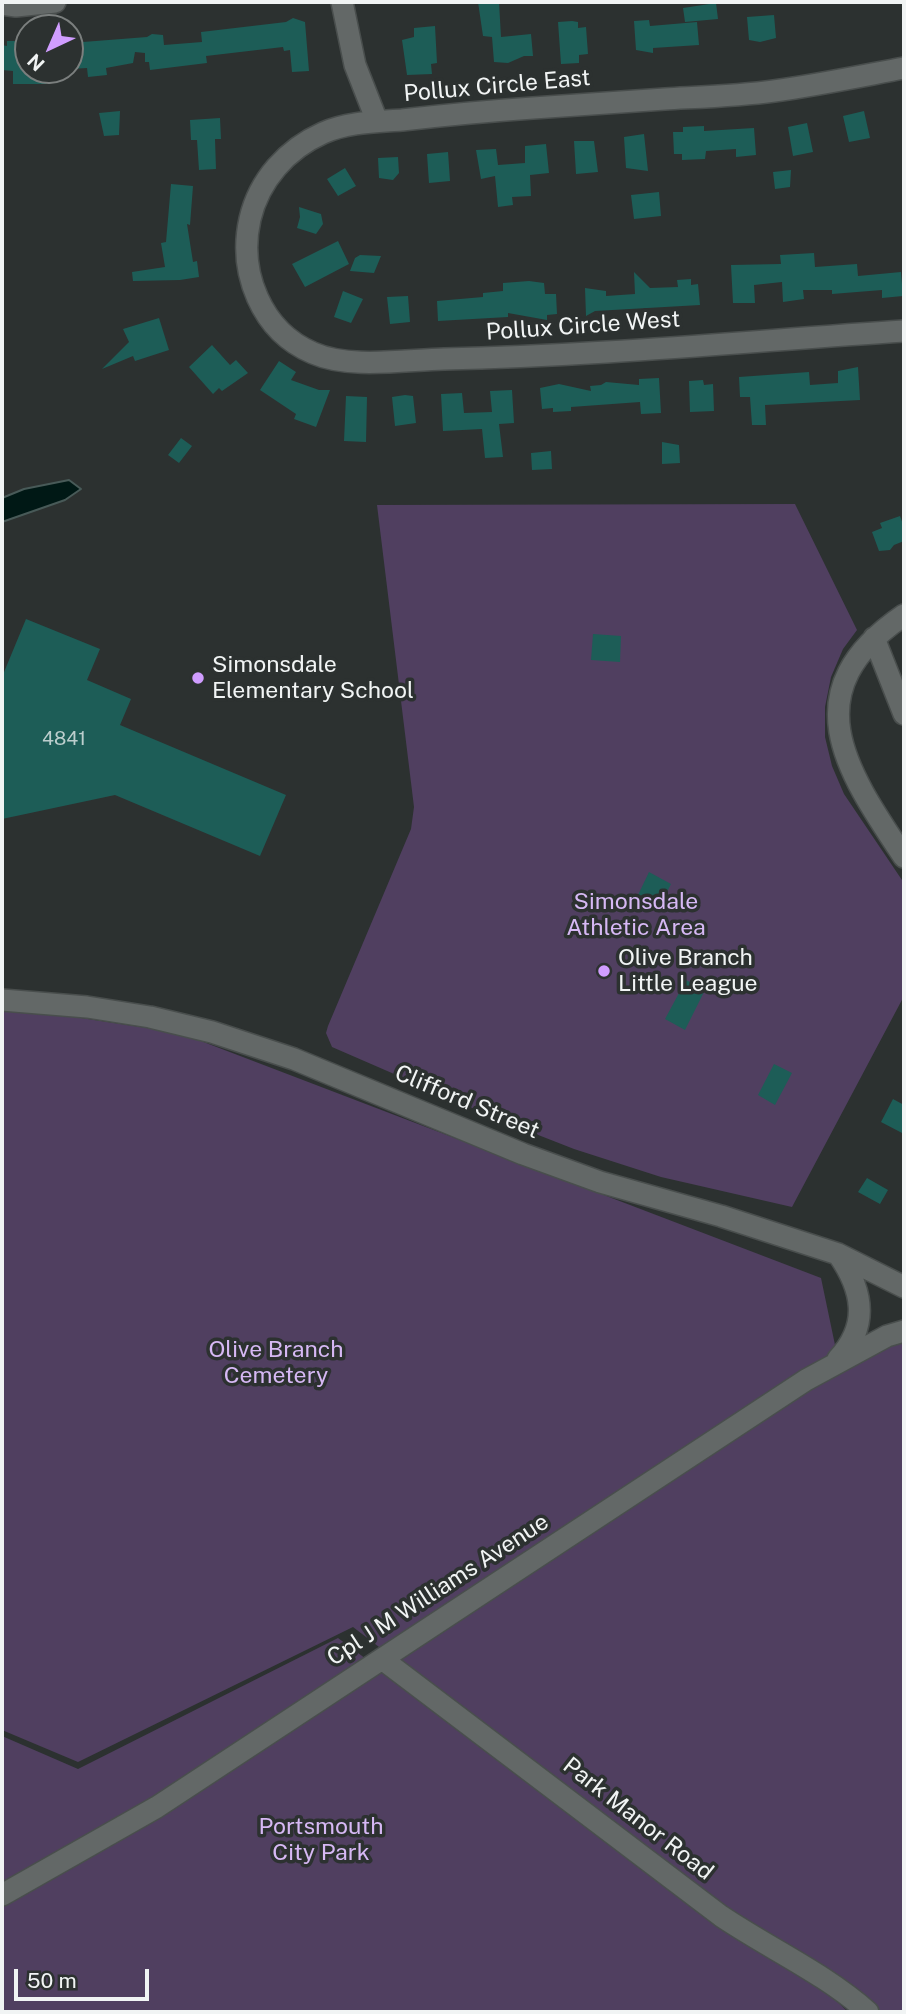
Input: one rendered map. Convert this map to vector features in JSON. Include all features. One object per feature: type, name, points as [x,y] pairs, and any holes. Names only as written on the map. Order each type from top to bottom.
[{"type":"street","points":[[2,4],[16,6],[55,2]]},
{"type":"street","points":[[342,2],[355,65],[377,121]]},
{"type":"street","name":"Pollux Circle East","points":[[275,325],[257,298],[251,278],[247,248],[250,220],[257,198],[278,166],[304,142],[326,131],[350,124],[377,121],[773,91],[904,68]]},
{"type":"street","name":"Pollux Circle West","points":[[275,325],[297,345],[316,355],[356,362],[489,358],[904,331]]},
{"type":"street","points":[[904,615],[874,638],[861,652],[848,674],[841,694],[838,719],[841,745],[853,774],[904,857]]},
{"type":"street","points":[[874,638],[904,714]]},
{"type":"street","name":"Clifford Street","points":[[2,1000],[86,1007],[150,1017],[212,1031],[294,1059],[523,1154],[600,1182],[721,1216],[838,1254],[904,1287]]},
{"type":"street","points":[[834,1364],[855,1335],[860,1317],[856,1285],[838,1254]]},
{"type":"street","name":"Cpl J M Williams Avenue","points":[[2,1895],[156,1807],[753,1414],[834,1364],[887,1336],[904,1331]]},
{"type":"street","name":"Park Manor Road","points":[[382,1659],[721,1916],[762,1944],[830,1981],[868,2012]]},
{"type":"green space","name":"Simonsdale Athletic Area","points":[[795,504],[857,630],[843,649],[831,677],[825,707],[825,737],[832,766],[844,794],[904,883],[904,996],[792,1207],[661,1177],[574,1149],[332,1047],[326,1033],[328,1026],[411,829],[414,807],[377,505]]},
{"type":"green space","name":"Olive Branch Cemetery","points":[[22,1009],[180,1033],[821,1278],[839,1364],[904,1341],[904,2012],[873,2012],[750,1932],[353,1627],[78,1762],[2,1730],[2,1010]]},
{"type":"green space","name":"Portsmouth City Park","points":[[338,1638],[734,1934],[815,1980],[848,2012],[2,2012],[2,1736],[78,1769]]},
{"type":"water","points":[[69,480],[81,489],[65,500],[2,522],[2,498],[24,489]]},
{"type":"building","points":[[478,2],[499,2],[501,37],[531,34],[533,56],[524,56],[508,63],[494,62],[492,37],[483,36]]},
{"type":"building","points":[[716,3],[718,19],[685,22],[683,8]]},
{"type":"building","points":[[774,15],[776,38],[760,42],[749,40],[747,17]]},
{"type":"building","points":[[293,18],[305,22],[309,71],[292,72],[290,50],[284,51],[283,47],[206,56],[207,63],[150,70],[149,62],[145,62],[145,53],[135,52],[133,63],[106,68],[107,75],[88,77],[87,68],[84,68],[84,42],[147,37],[152,34],[163,35],[164,45],[202,42],[201,32],[286,22]]},
{"type":"building","points":[[649,20],[650,26],[697,22],[699,45],[653,48],[653,53],[636,50],[634,21]]},
{"type":"building","points":[[558,22],[578,22],[578,28],[586,27],[588,54],[579,55],[579,63],[561,64]]},
{"type":"building","points":[[435,26],[437,63],[431,64],[432,74],[407,75],[402,40],[414,37],[414,28]]},
{"type":"building","points":[[7,41],[14,41],[14,84],[13,71],[2,70],[2,45],[7,46]]},
{"type":"building","points":[[120,111],[119,135],[104,136],[99,113]]},
{"type":"building","points":[[864,111],[870,138],[849,142],[843,116]]},
{"type":"building","points":[[220,118],[221,139],[215,139],[216,169],[199,170],[197,140],[191,140],[190,120]]},
{"type":"building","points":[[807,123],[813,152],[793,156],[788,127]]},
{"type":"building","points":[[704,126],[704,131],[754,128],[756,155],[736,157],[736,149],[706,151],[705,159],[682,160],[682,154],[674,154],[673,132],[683,132],[683,127]]},
{"type":"building","points":[[644,134],[648,171],[626,168],[624,137]]},
{"type":"building","points":[[574,141],[594,141],[598,172],[576,174]]},
{"type":"building","points":[[546,144],[549,173],[530,175],[531,196],[512,197],[513,205],[498,207],[495,176],[481,179],[476,150],[496,149],[498,165],[525,163],[525,146]]},
{"type":"building","points":[[448,152],[450,181],[429,183],[427,154]]},
{"type":"building","points":[[398,157],[399,173],[393,180],[379,178],[378,158]]},
{"type":"building","points":[[345,168],[356,186],[338,196],[327,179]]},
{"type":"building","points":[[791,170],[790,187],[775,189],[773,172]]},
{"type":"building","points":[[171,184],[193,186],[190,225],[187,224],[193,262],[197,261],[199,277],[133,281],[132,272],[165,267],[161,243],[166,242]]},
{"type":"building","points":[[659,192],[661,216],[634,219],[631,195]]},
{"type":"building","points":[[299,207],[321,214],[323,224],[316,234],[297,228]]},
{"type":"building","points":[[338,241],[349,264],[305,287],[292,264]]},
{"type":"building","points":[[814,253],[815,267],[857,264],[858,276],[901,272],[903,296],[882,298],[882,290],[832,294],[832,290],[803,290],[804,299],[783,302],[782,282],[754,285],[755,303],[733,303],[731,265],[781,264],[780,255]]},
{"type":"building","points":[[360,255],[381,256],[374,273],[350,271],[355,258]]},
{"type":"building","points":[[634,272],[650,288],[678,287],[677,280],[691,279],[691,285],[698,284],[700,305],[595,311],[586,316],[585,288],[606,291],[606,296],[635,294]]},
{"type":"building","points":[[503,283],[544,283],[545,294],[556,294],[557,314],[547,315],[547,320],[508,313],[508,317],[438,321],[437,301],[483,297],[483,293],[503,291]]},
{"type":"building","points":[[343,291],[363,299],[351,323],[334,317]]},
{"type":"building","points":[[408,296],[410,322],[390,324],[387,297]]},
{"type":"building","points":[[159,318],[169,350],[135,361],[133,356],[102,369],[129,342],[123,329]]},
{"type":"building","points":[[212,345],[230,365],[236,360],[248,373],[213,394],[189,367]]},
{"type":"building","points":[[279,361],[296,372],[291,380],[319,390],[330,390],[316,427],[294,419],[296,414],[260,390]]},
{"type":"building","points":[[858,367],[860,400],[765,405],[766,425],[752,425],[750,397],[740,397],[739,377],[809,372],[810,385],[838,383],[838,371]]},
{"type":"building","points":[[659,378],[661,413],[641,414],[640,402],[571,407],[571,411],[553,412],[553,408],[542,409],[540,388],[559,384],[591,391],[590,386],[606,382],[639,385],[639,379]]},
{"type":"building","points":[[703,380],[704,385],[713,384],[714,411],[690,412],[689,381]]},
{"type":"building","points":[[512,390],[514,423],[499,424],[503,457],[485,458],[482,429],[443,431],[441,394],[462,393],[464,413],[492,412],[490,391]]},
{"type":"building","points":[[346,396],[367,397],[366,442],[344,441]]},
{"type":"building","points":[[413,396],[416,423],[395,426],[392,397]]},
{"type":"building","points":[[181,438],[192,446],[179,463],[168,455]]},
{"type":"building","points":[[662,442],[679,445],[680,463],[662,464]]},
{"type":"building","points":[[551,451],[552,469],[532,470],[531,453]]},
{"type":"building","points":[[900,516],[904,527],[904,541],[890,550],[879,551],[872,532],[882,528],[880,523]]},
{"type":"building","points":[[26,619],[100,649],[87,680],[131,699],[120,725],[286,795],[260,856],[115,795],[2,819],[2,677]]},
{"type":"building","points":[[593,634],[621,636],[620,662],[591,660]]},
{"type":"building","points":[[649,872],[671,884],[660,906],[638,895]]},
{"type":"building","points":[[686,980],[705,990],[685,1030],[665,1019]]},
{"type":"building","points":[[774,1064],[792,1073],[775,1105],[758,1095]]},
{"type":"building","points":[[893,1099],[904,1105],[904,1134],[881,1122]]},
{"type":"building","points":[[867,1178],[888,1190],[880,1204],[858,1192]]},
{"type":"place","name":"Simonsdale Elementary School","points":[[198,678]]},
{"type":"place","name":"Olive Branch Little League","points":[[604,971]]}]
